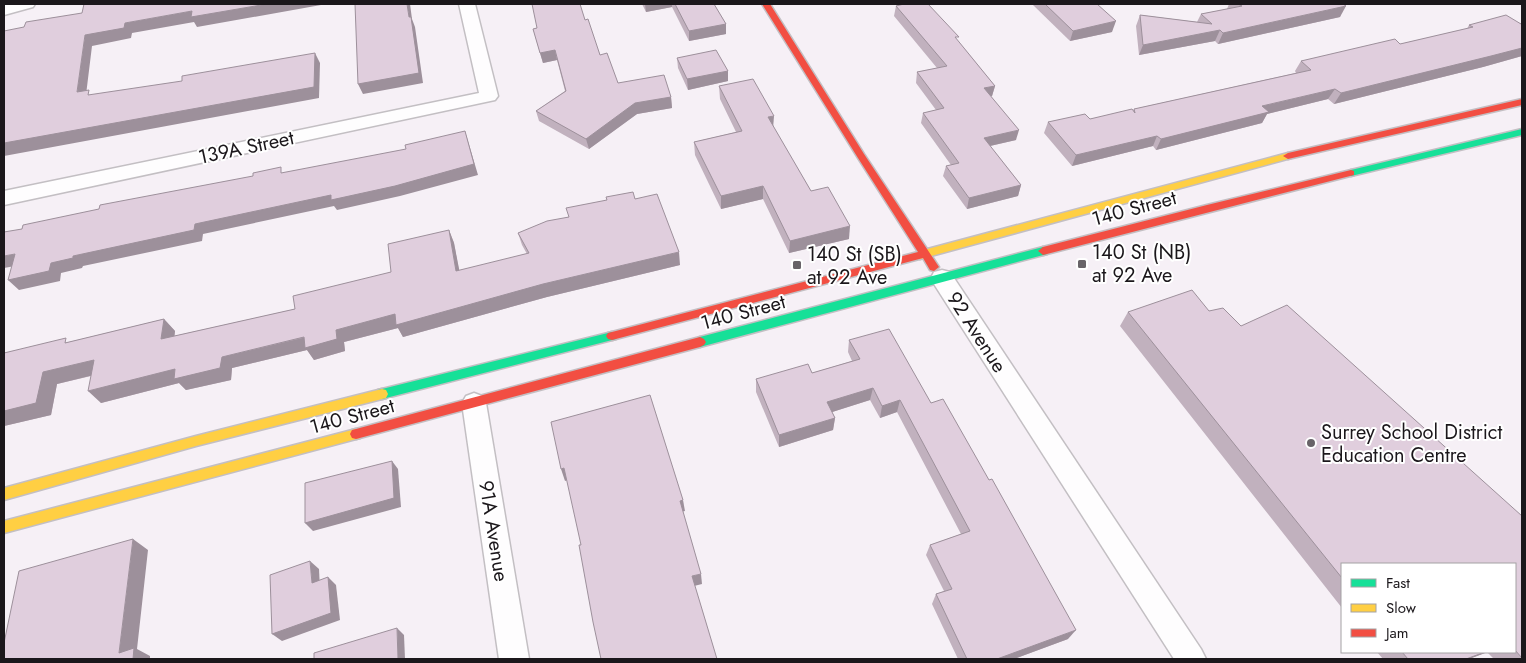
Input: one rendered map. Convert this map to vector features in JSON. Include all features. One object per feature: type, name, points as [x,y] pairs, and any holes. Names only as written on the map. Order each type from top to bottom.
[{"type":"main road","name":"92 Avenue","points":[[766,4],[861,156],[942,278]]},
{"type":"main road","name":"140 Street","points":[[4,494],[196,441],[722,308],[1300,153],[1522,102]]},
{"type":"main road","name":"140 Street","points":[[4,527],[1207,208],[1522,132]]},
{"type":"main road","points":[[158,464],[196,441]]},
{"type":"street","points":[[4,10],[27,4]]},
{"type":"street","name":"139A Street","points":[[4,198],[489,96],[467,4]]},
{"type":"street","name":"92 Avenue","points":[[942,278],[1191,659]]},
{"type":"street","name":"91A Avenue","points":[[474,403],[514,659]]},
{"type":"building","points":[[84,4],[267,4],[191,17],[192,11],[125,23],[124,28],[85,35],[77,92],[89,90],[88,95],[182,81],[182,76],[315,53],[314,87],[4,143],[4,31],[24,27],[26,22],[82,13]]},
{"type":"building","points":[[355,4],[407,4],[409,17],[411,17],[419,73],[358,84]]},
{"type":"building","points":[[532,4],[580,4],[585,20],[588,19],[600,55],[607,53],[618,83],[664,75],[671,97],[635,103],[586,139],[536,111],[566,91],[555,50],[540,53],[533,29],[537,28]]},
{"type":"building","points":[[675,4],[714,4],[726,24],[689,31]]},
{"type":"building","points":[[928,4],[959,37],[955,37],[995,86],[984,88],[1019,130],[984,138],[1021,185],[969,198],[946,166],[959,163],[923,113],[944,108],[917,72],[947,66],[896,6]]},
{"type":"building","points":[[1045,4],[1097,4],[1116,21],[1073,31]]},
{"type":"building","points":[[1238,4],[1343,4],[1346,6],[1223,33],[1220,30],[1143,45],[1140,15],[1212,24],[1201,14],[1242,6]]},
{"type":"building","points":[[1506,15],[1522,23],[1522,48],[1341,93],[1335,89],[1262,106],[1269,112],[1161,139],[1157,136],[1076,155],[1048,122],[1085,114],[1090,119],[1132,109],[1135,113],[1134,109],[1311,70],[1301,61],[1395,39],[1400,44],[1473,27],[1469,25]]},
{"type":"building","points":[[716,50],[728,71],[687,79],[677,58]]},
{"type":"building","points":[[753,79],[774,116],[768,117],[811,191],[828,187],[850,226],[790,241],[763,186],[721,196],[694,142],[742,131],[719,86]]},
{"type":"building","points":[[465,131],[474,164],[395,186],[331,200],[331,195],[195,224],[194,230],[73,256],[73,258],[51,263],[49,271],[8,280],[15,254],[4,256],[4,232],[22,229],[23,225],[99,209],[100,205],[253,176],[253,173],[281,167],[281,173],[406,149],[405,145]]},
{"type":"building","points":[[633,192],[635,199],[657,194],[679,252],[543,284],[396,325],[395,314],[336,330],[337,339],[305,348],[304,337],[222,357],[220,368],[174,379],[175,369],[88,391],[94,360],[43,372],[36,403],[4,411],[4,353],[66,338],[65,343],[164,319],[161,339],[295,309],[293,296],[391,272],[388,244],[449,230],[456,271],[529,253],[518,233],[547,221],[569,217],[566,208],[607,200],[606,197]]},
{"type":"building","name":"Surrey School District Education Centre","points":[[1192,290],[1209,311],[1223,308],[1241,326],[1287,305],[1522,516],[1522,658],[1516,651],[1516,563],[1341,563],[1341,577],[1128,312]]},
{"type":"building","points":[[889,329],[931,403],[943,399],[989,480],[992,479],[1076,630],[997,659],[967,659],[936,594],[952,589],[930,545],[970,531],[900,400],[882,406],[873,388],[827,402],[835,418],[779,435],[756,379],[808,364],[812,373],[860,359],[849,340]]},
{"type":"building","points":[[650,395],[683,500],[680,501],[701,574],[692,576],[717,659],[601,659],[579,545],[581,545],[564,468],[561,469],[551,422]]},
{"type":"building","points":[[392,461],[394,498],[305,523],[305,483]]},
{"type":"building","points":[[133,539],[119,653],[134,648],[133,659],[4,659],[4,643],[19,571]]},
{"type":"building","points":[[310,561],[312,583],[328,577],[331,613],[272,634],[270,575]]},
{"type":"building","points":[[397,628],[398,659],[314,659],[314,653]]},
{"type":"building","points":[[1403,653],[1482,653],[1466,659],[1408,659]]},
{"type":"traffic: fast","points":[[1351,173],[1522,132]]},
{"type":"traffic: fast","points":[[700,342],[1043,251]]},
{"type":"traffic: fast","points":[[382,394],[612,336]]},
{"type":"traffic: slow","points":[[920,255],[1288,156]]},
{"type":"traffic: slow","points":[[4,494],[196,441],[382,394]]},
{"type":"traffic: slow","points":[[4,527],[356,434]]},
{"type":"traffic: jam","points":[[766,4],[861,156],[934,267]]},
{"type":"traffic: jam","points":[[1288,156],[1522,102]]},
{"type":"traffic: jam","points":[[1043,251],[1351,173]]},
{"type":"traffic: jam","points":[[612,336],[920,255]]},
{"type":"traffic: jam","points":[[356,434],[700,342]]},
{"type":"place","name":"140 St (NB) at 92 Ave","points":[[1082,264]]},
{"type":"place","name":"140 St (SB) at 92 Ave","points":[[797,265]]},
{"type":"place","name":"Surrey School District Education Centre","points":[[1311,443]]}]
